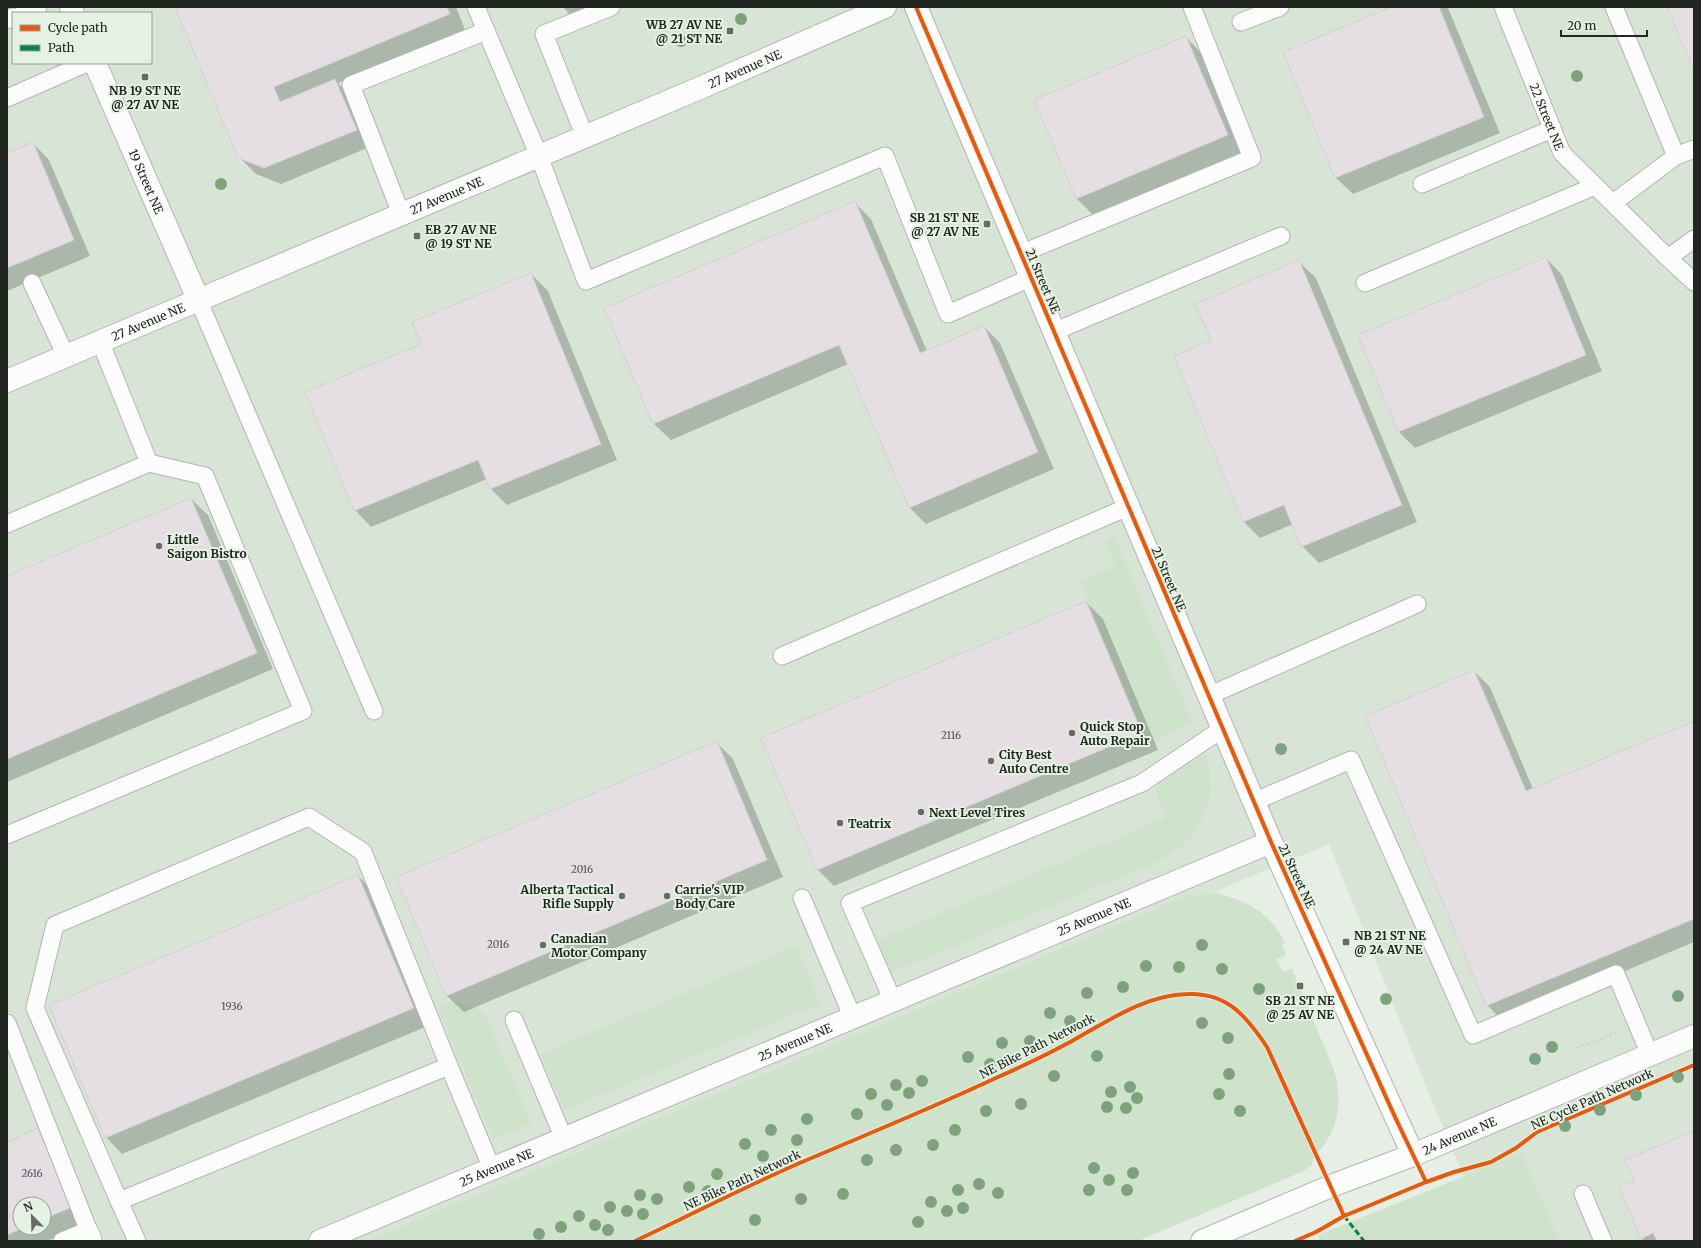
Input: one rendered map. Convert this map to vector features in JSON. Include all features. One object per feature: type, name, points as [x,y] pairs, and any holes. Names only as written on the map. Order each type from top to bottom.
[{"type":"street","name":"27 Avenue NE","points":[[7,381],[584,137],[885,7]]},
{"type":"street","name":"21 Street NE","points":[[916,7],[1253,802],[1413,1155]]},
{"type":"street","name":"19 Street NE","points":[[95,64],[198,299]]},
{"type":"street","name":"25 Avenue NE","points":[[320,1241],[1271,842]]},
{"type":"street","name":"24 Avenue NE","points":[[1202,1241],[1331,1186],[1413,1155],[1694,1036]]},
{"type":"lane","points":[[26,12],[38,7]]},
{"type":"lane","points":[[476,7],[539,156],[586,281],[885,156],[948,314],[1030,278]]},
{"type":"lane","points":[[584,137],[544,34],[611,7]]},
{"type":"lane","points":[[1020,254],[1252,158],[1192,7]]},
{"type":"lane","points":[[1241,22],[1280,7]]},
{"type":"lane","name":"22 Street NE","points":[[1503,7],[1562,153],[1694,282]]},
{"type":"lane","points":[[1614,7],[1676,156]]},
{"type":"lane","points":[[401,214],[351,85],[486,30]]},
{"type":"lane","points":[[7,98],[85,64]]},
{"type":"lane","points":[[1422,184],[1552,129]]},
{"type":"lane","points":[[1613,203],[1676,156],[1694,149]]},
{"type":"lane","points":[[1365,283],[1595,186]]},
{"type":"lane","points":[[1054,332],[1281,236]]},
{"type":"lane","points":[[1668,258],[1694,239]]},
{"type":"lane","points":[[32,283],[66,356]]},
{"type":"lane","points":[[198,299],[374,712]]},
{"type":"lane","points":[[100,341],[149,463]]},
{"type":"lane","points":[[7,524],[149,463],[205,476],[304,711],[7,835]]},
{"type":"lane","points":[[782,656],[1128,507]]},
{"type":"lane","points":[[1208,696],[1417,604]]},
{"type":"lane","points":[[892,1001],[850,903],[1142,782],[1222,729]]},
{"type":"lane","points":[[1253,802],[1351,760],[1473,1035],[1616,974],[1650,1054]]},
{"type":"lane","points":[[137,1241],[35,1008],[55,925],[308,817],[363,852],[492,1169]]},
{"type":"lane","points":[[802,898],[853,1018]]},
{"type":"lane","points":[[514,1020],[564,1139]]},
{"type":"lane","points":[[7,1023],[92,1237]]},
{"type":"lane","points":[[119,1200],[449,1066]]},
{"type":"lane","points":[[1583,1194],[1604,1241]]},
{"type":"lane","points":[[62,1241],[89,1230],[92,1237]]},
{"type":"path","points":[[1577,1048],[1637,1024]]},
{"type":"shaded area","points":[[7,7],[1694,7],[1694,1241],[1491,1241],[1433,1104],[1329,844],[378,1241],[7,1241]]},
{"type":"shaded area","points":[[1113,533],[1192,721],[1153,743],[1149,748],[1080,581],[1114,567],[1111,554],[1104,543]]},
{"type":"shaded area","points":[[1205,753],[1210,775],[1209,797],[1206,809],[1197,829],[1190,838],[1166,858],[889,974],[876,941],[1165,818],[1156,790],[1160,781],[1170,770]]},
{"type":"shaded area","points":[[1215,893],[1237,899],[1256,909],[1272,923],[1285,942],[1282,944],[1286,955],[1277,959],[1283,972],[1292,969],[1334,1070],[1338,1089],[1337,1116],[1335,1125],[1326,1142],[1313,1158],[1312,1165],[1304,1171],[1138,1241],[368,1241],[1179,899]]},
{"type":"shaded area","points":[[797,946],[817,995],[819,1004],[566,1110],[540,1054]]},
{"type":"shaded area","points":[[455,1001],[484,1012],[532,1123],[496,1139],[489,1130],[438,1009]]},
{"type":"shaded area","points":[[1522,1153],[1560,1241],[1320,1241],[1318,1235]]},
{"type":"building","points":[[175,7],[447,7],[450,14],[274,87],[280,102],[335,79],[357,130],[264,168],[238,158]]},
{"type":"building","points":[[1391,7],[1439,7],[1484,117],[1335,178],[1283,52]]},
{"type":"building","points":[[1667,7],[1694,7],[1694,71]]},
{"type":"building","points":[[1186,36],[1228,135],[1076,199],[1034,100]]},
{"type":"building","points":[[33,142],[74,240],[7,268],[7,153]]},
{"type":"building","points":[[855,201],[920,353],[984,326],[1038,452],[909,508],[839,345],[653,424],[604,308]]},
{"type":"building","points":[[1546,257],[1586,355],[1398,432],[1358,335]]},
{"type":"building","points":[[1299,260],[1402,505],[1301,547],[1284,505],[1243,522],[1174,356],[1211,340],[1195,304]]},
{"type":"building","points":[[531,273],[601,444],[490,489],[478,460],[354,511],[305,392],[421,344],[412,322]]},
{"type":"building","points":[[191,498],[257,653],[7,759],[7,576]]},
{"type":"building","points":[[1086,601],[1142,733],[817,870],[761,738]]},
{"type":"building","points":[[1474,670],[1526,791],[1694,721],[1694,919],[1486,1006],[1365,716]]},
{"type":"building","points":[[717,741],[767,860],[446,996],[396,877]]},
{"type":"building","points":[[358,875],[414,1008],[105,1138],[49,1005]]},
{"type":"building","points":[[38,1128],[72,1207],[52,1216],[52,1196],[12,1196],[12,1233],[7,1235],[7,1142]]},
{"type":"building","points":[[1694,1131],[1694,1241],[1657,1241],[1653,1233],[1641,1239],[1619,1187],[1634,1181],[1625,1160]]},
{"type":"marked path","points":[[1344,1216],[1364,1241]]},
{"type":"cycle path","points":[[916,7],[1271,842],[1395,1117],[1426,1182]]},
{"type":"cycle path","name":"NE Bike Path Network","points":[[635,1241],[781,1171],[925,1110],[1026,1064],[1063,1046],[1128,1010],[1173,995],[1189,994],[1203,995],[1226,1002],[1244,1017],[1260,1036],[1267,1047],[1344,1216]]},
{"type":"cycle path","name":"NE Cycle Path Network","points":[[1295,1241],[1316,1232],[1344,1216],[1426,1182],[1454,1172],[1491,1162],[1516,1148],[1537,1132],[1694,1065]]},
{"type":"place","name":"WB 27 AV NE @ 21 ST NE","points":[[730,31]]},
{"type":"place","name":"NB 19 ST NE @ 27 AV NE","points":[[145,77]]},
{"type":"place","name":"SB 21 ST NE @ 27 AV NE","points":[[987,224]]},
{"type":"place","name":"EB 27 AV NE @ 19 ST NE","points":[[417,236]]},
{"type":"place","name":"Little Saigon Bistro","points":[[159,546]]},
{"type":"place","name":"Quick Stop Auto Repair","points":[[1072,733]]},
{"type":"place","name":"City Best Auto Centre","points":[[991,761]]},
{"type":"place","name":"Next Level Tires","points":[[921,812]]},
{"type":"place","name":"Teatrix","points":[[840,823]]},
{"type":"place","name":"Alberta Tactical Rifle Supply","points":[[622,896]]},
{"type":"place","name":"Carrie's VIP Body Care","points":[[667,896]]},
{"type":"place","name":"NB 21 ST NE @ 24 AV NE","points":[[1346,942]]},
{"type":"place","name":"Canadian Motor Company","points":[[543,945]]},
{"type":"place","name":"SB 21 ST NE @ 25 AV NE","points":[[1300,986]]}]
